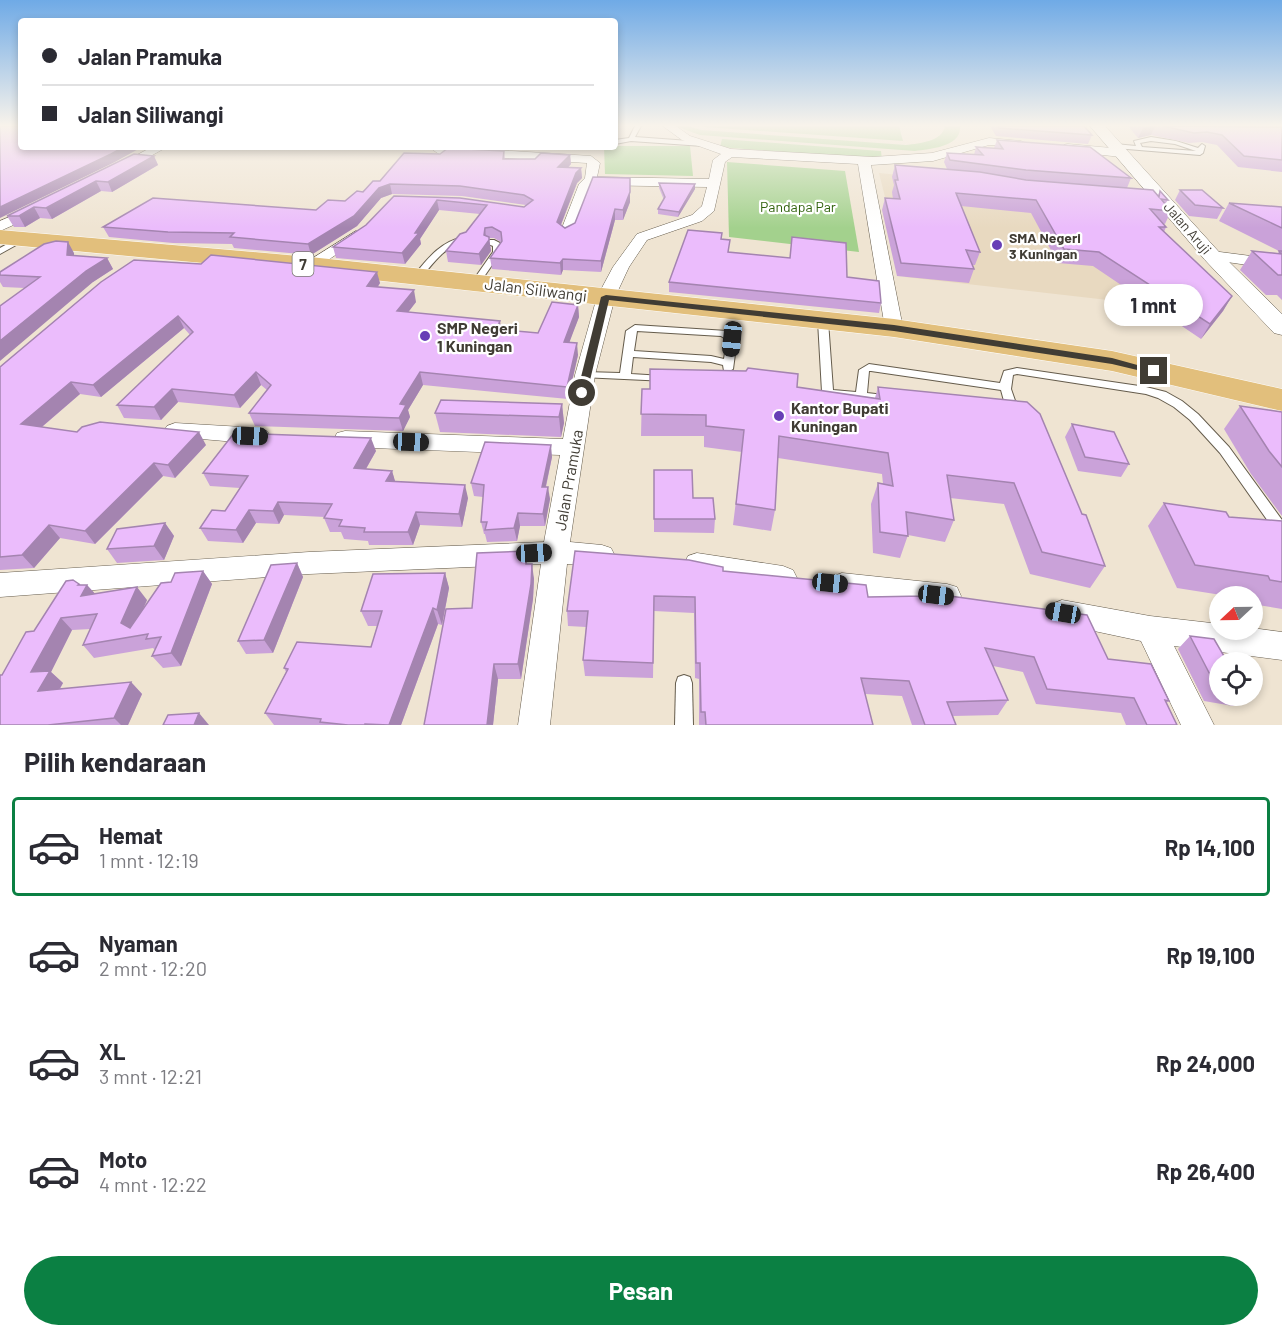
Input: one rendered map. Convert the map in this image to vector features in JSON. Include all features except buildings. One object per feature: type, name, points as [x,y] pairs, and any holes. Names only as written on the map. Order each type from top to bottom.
[{"type":"main road","name":"Jalan Siliwangi","points":[[12,238],[147,257],[310,265],[894,328],[1112,361],[1282,400]]},
{"type":"street","points":[[111,172],[135,160]]},
{"type":"street","points":[[567,233],[586,184],[590,180],[594,163],[588,160]]},
{"type":"street","name":"Jalan Pramuka","points":[[534,725],[559,523],[585,375],[606,297],[621,267],[642,237],[697,218],[709,208],[719,160]]},
{"type":"street","points":[[807,160],[865,165],[910,173]]},
{"type":"street","points":[[865,165],[909,160]]},
{"type":"street","name":"Jalan Aruji","points":[[1128,160],[1212,256],[1282,328]]},
{"type":"street","points":[[865,165],[894,328]]},
{"type":"street","points":[[590,180],[714,183]]},
{"type":"street","points":[[1137,195],[1161,197]]},
{"type":"street","points":[[0,227],[40,207]]},
{"type":"street","points":[[310,265],[366,227]]},
{"type":"street","points":[[1212,256],[1282,265]]},
{"type":"street","points":[[155,429],[284,437]]},
{"type":"street","points":[[319,438],[573,447]]},
{"type":"street","points":[[0,585],[309,563],[557,552],[628,558]]},
{"type":"street","points":[[676,562],[816,582],[970,599]]},
{"type":"street","points":[[1041,609],[1150,629],[1282,646]]},
{"type":"street","points":[[1150,629],[1198,725]]},
{"type":"lane","points":[[0,251],[12,238]]},
{"type":"lane","points":[[418,276],[446,245],[463,239]]},
{"type":"lane","points":[[476,282],[497,252],[497,245],[491,242]]},
{"type":"lane","points":[[823,321],[822,392],[896,400]]},
{"type":"lane","points":[[625,376],[633,329],[702,331],[730,336],[732,339],[727,383]]},
{"type":"lane","points":[[628,354],[702,358],[729,363]]},
{"type":"lane","points":[[861,396],[864,370],[869,367],[1005,387]]},
{"type":"lane","points":[[996,413],[1018,415],[1005,387],[1008,373],[1017,371],[1138,388],[1163,396],[1185,409],[1231,458],[1275,520]]},
{"type":"lane","points":[[585,375],[673,380]]},
{"type":"lane","points":[[684,683],[684,725]]},
{"type":"shaded area","name":"SMA Negeri 3 Kuningan","points":[[879,173],[1003,185],[1071,212],[1143,304],[905,277]]},
{"type":"green space","points":[[604,160],[691,160],[693,176],[605,174]]},
{"type":"green space","name":"Pandapa Par","points":[[727,162],[845,171],[859,252],[729,237]]},
{"type":"place","name":"SMA Negeri 3 Kuningan","points":[[997,245]]},
{"type":"place","name":"SMP Negeri 1 Kuningan","points":[[425,336]]},
{"type":"place","name":"Kantor Bupati Kuningan","points":[[779,416]]},
{"type":"route","points":[[582,393],[606,297],[894,328],[1112,361],[1154,371]]}]
